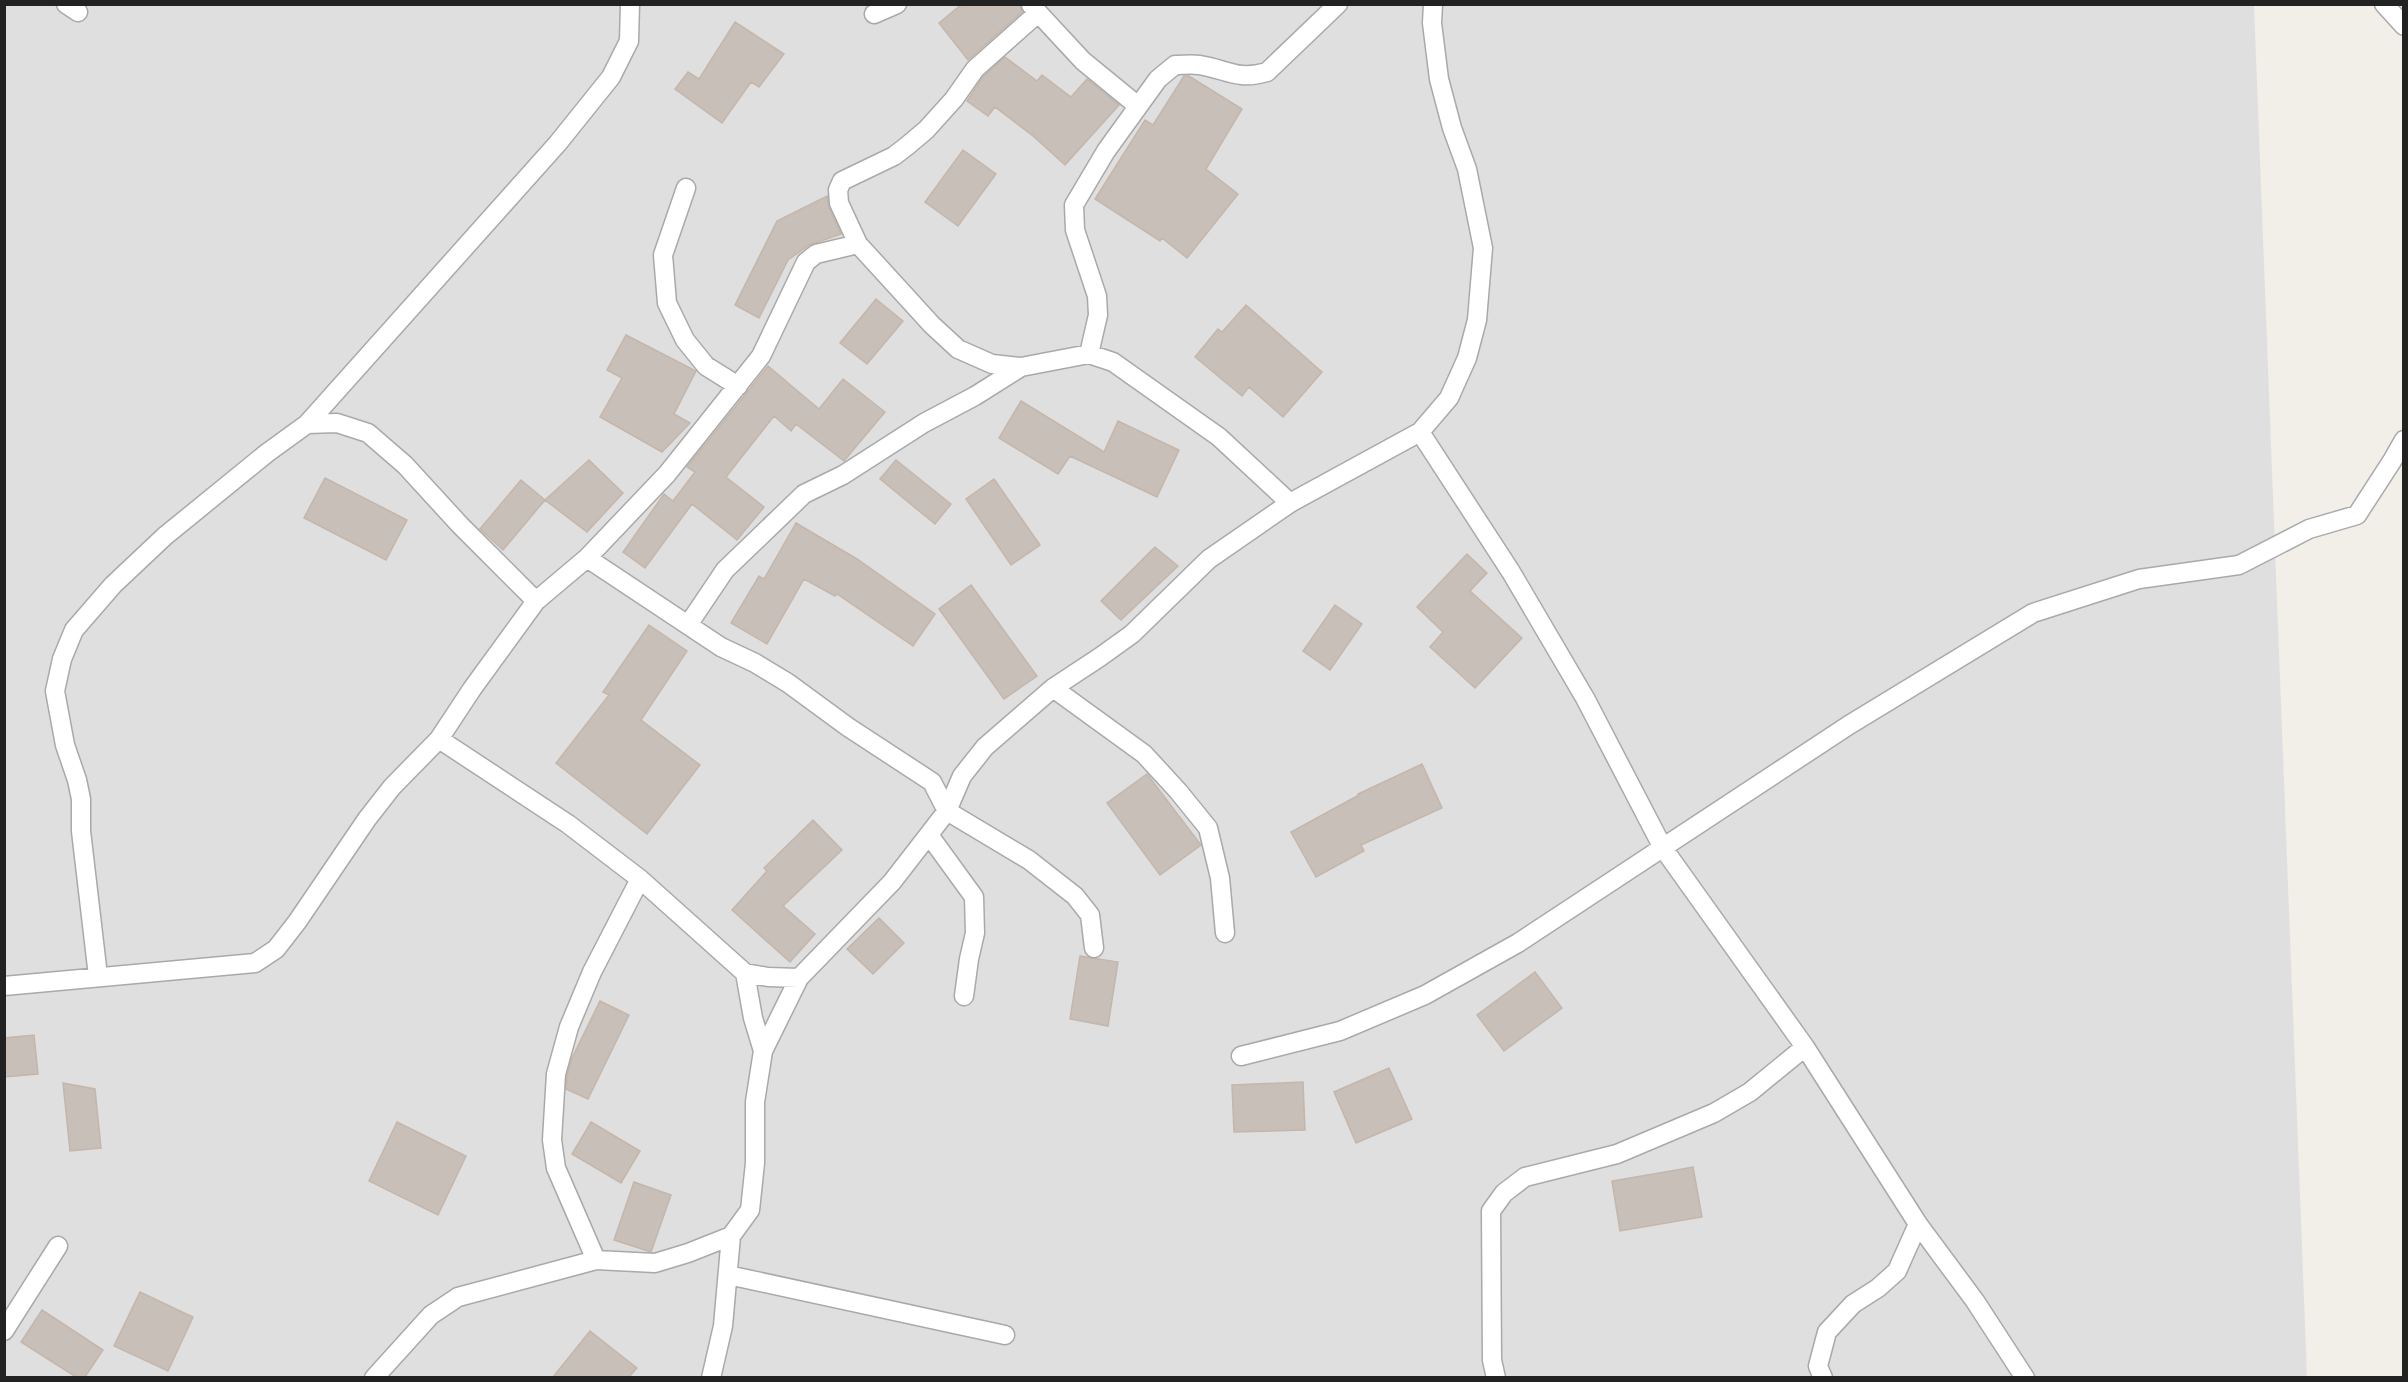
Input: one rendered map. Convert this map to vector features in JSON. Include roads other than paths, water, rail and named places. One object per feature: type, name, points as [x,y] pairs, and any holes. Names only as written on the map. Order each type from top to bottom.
[{"type":"street","points":[[98,976],[81,831],[81,799],[65,745],[55,691],[62,659],[74,630],[120,578],[165,536],[267,453],[307,424],[558,143],[611,77],[629,40],[630,4]]},
{"type":"street","points":[[874,14],[897,4]]},
{"type":"street","points":[[1089,354],[1098,315],[1097,296],[1075,230],[1074,205],[1106,152],[1138,106],[1158,79],[1175,65],[1200,65],[1230,75],[1252,76],[1267,72],[1338,4]]},
{"type":"street","points":[[711,1377],[723,1326],[731,1236],[750,1210],[755,1163],[755,1102],[763,1050],[800,978],[892,882],[929,836],[947,811],[962,776],[985,747],[1053,688],[1132,634],[1209,559],[1290,503],[1420,432],[1449,398],[1467,358],[1477,320],[1483,248],[1467,169],[1452,128],[1439,79],[1432,23],[1433,4]]},
{"type":"street","points":[[2384,4],[2403,26]]},
{"type":"street","points":[[1138,106],[1083,61],[1034,9],[975,69],[954,99],[907,146],[894,156],[842,181],[838,190],[839,203],[858,244],[932,325],[958,349],[992,364],[1021,367],[1089,354],[1113,362],[1219,437],[1290,503]]},
{"type":"street","points":[[686,188],[663,255],[667,303],[685,340],[706,366],[738,386]]},
{"type":"street","points":[[4,986],[255,963],[276,948],[392,787],[440,739],[472,689],[536,601],[587,558],[668,474],[738,386],[761,356],[806,262],[816,254],[858,244]]},
{"type":"street","points":[[688,625],[725,570],[804,494],[843,476],[924,423],[975,396],[1021,367]]},
{"type":"street","points":[[307,424],[337,423],[368,433],[405,465],[460,525],[536,601]]},
{"type":"street","points":[[1420,432],[1511,572],[1585,698],[1663,849],[1805,1047],[1918,1224],[1975,1301],[2025,1377]]},
{"type":"street","points":[[1241,1056],[1341,1031],[1425,995],[1518,944],[1849,725],[2033,614],[2139,579],[2239,565],[2309,529],[2357,515],[2403,440]]},
{"type":"street","points":[[587,558],[721,647],[755,663],[788,683],[848,727],[932,782],[947,811],[1029,860],[1075,896],[1090,915],[1094,948]]},
{"type":"street","points":[[1053,688],[1144,754],[1208,828],[1220,878],[1225,933]]},
{"type":"street","points":[[440,739],[568,824],[640,879],[745,973],[768,977],[800,978]]},
{"type":"street","points":[[929,836],[974,897],[975,933],[964,996]]},
{"type":"street","points":[[596,1260],[556,1168],[552,1140],[556,1074],[569,1027],[592,972],[640,879]]},
{"type":"street","points":[[745,973],[753,1018],[763,1050]]},
{"type":"street","points":[[1496,1377],[1492,1360],[1491,1210],[1504,1193],[1525,1177],[1617,1154],[1714,1113],[1750,1092],[1805,1047]]},
{"type":"street","points":[[1824,1377],[1818,1366],[1827,1332],[1853,1304],[1878,1288],[1898,1271],[1918,1224]]},
{"type":"street","points":[[374,1377],[430,1315],[458,1297],[596,1260],[655,1263],[731,1236]]},
{"type":"street","points":[[4,1331],[58,1246]]},
{"type":"street","points":[[728,1275],[1005,1335]]}]
